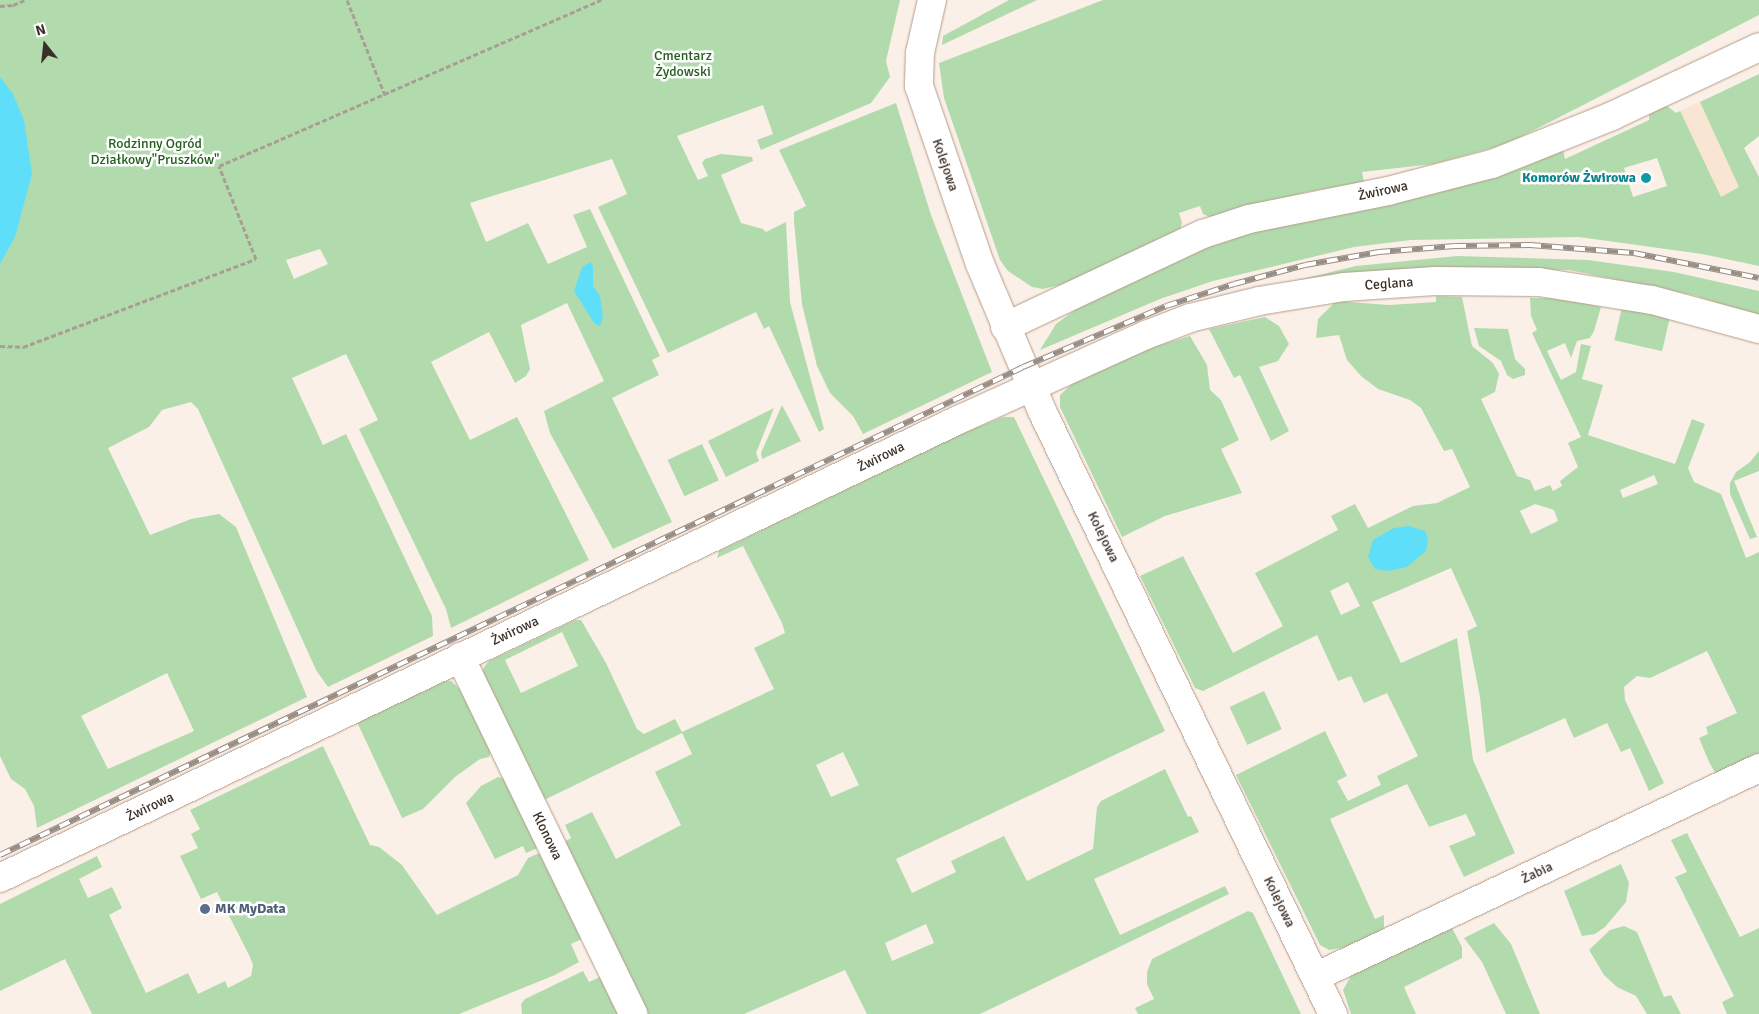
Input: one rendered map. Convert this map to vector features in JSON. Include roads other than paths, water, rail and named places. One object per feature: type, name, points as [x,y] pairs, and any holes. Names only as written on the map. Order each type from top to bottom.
[{"type":"street","name":"Kolejowa","points":[[932,0],[918,73],[923,103],[1005,327],[1031,386],[1333,1014]]},
{"type":"street","name":"Żwirowa","points":[[1005,327],[1203,234],[1249,219],[1388,191],[1492,164],[1612,116],[1759,47]]},
{"type":"street","name":"Ceglana","points":[[1031,386],[1190,318],[1260,301],[1366,286],[1449,281],[1554,283],[1693,309],[1759,329]]},
{"type":"street","name":"Żwirowa","points":[[0,878],[1031,386]]},
{"type":"street","name":"Klonowa","points":[[460,657],[634,1014]]},
{"type":"street","name":"Żabia","points":[[1316,976],[1759,768]]},
{"type":"water","points":[[0,77],[13,94],[24,120],[32,174],[15,237],[0,264]]},
{"type":"water","points":[[590,262],[593,266],[593,286],[600,296],[603,317],[600,326],[594,323],[574,291],[582,267]]},
{"type":"water","points":[[1409,526],[1425,531],[1428,539],[1426,551],[1407,567],[1388,571],[1375,569],[1368,557],[1373,540],[1394,528]]},
{"type":"railway","points":[[0,855],[1023,367],[1166,306],[1234,284],[1305,265],[1379,252],[1455,246],[1530,245],[1634,253],[1759,278]]},
{"type":"place","name":"Komorów Żwirowa","points":[[1646,178]]},
{"type":"place","name":"MK MyData","points":[[205,909]]},
{"type":"park label","name":"Cmentarz Żydowski","points":[[683,64]]},
{"type":"park label","name":"Rodzinny Ogród Działkowy\"Pruszków\"","points":[[155,152]]}]
